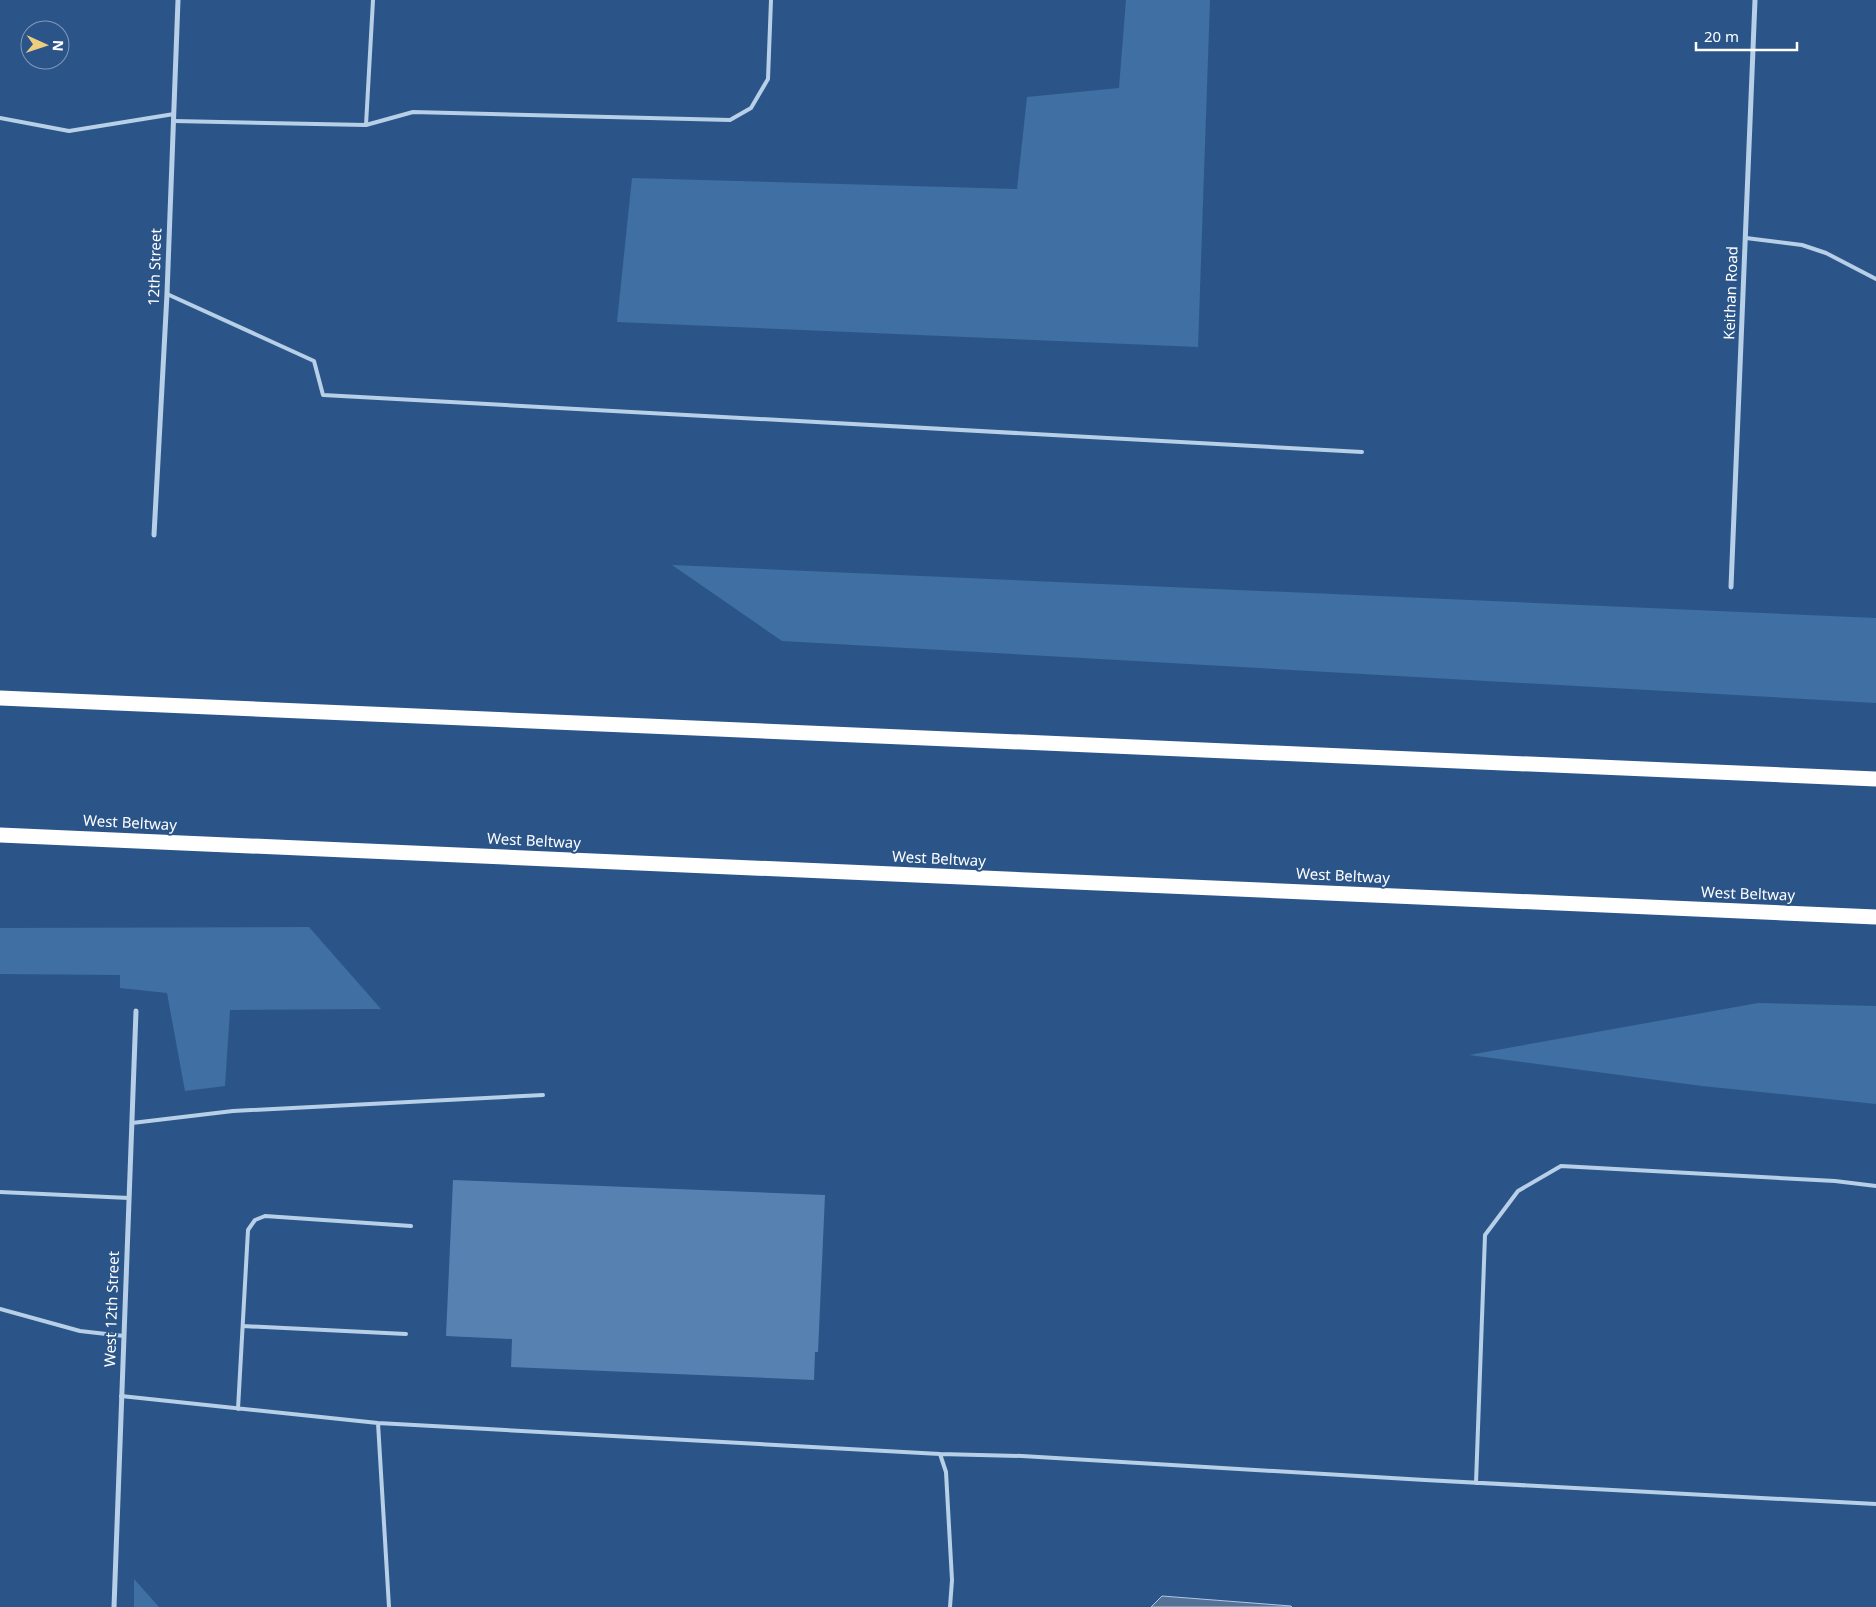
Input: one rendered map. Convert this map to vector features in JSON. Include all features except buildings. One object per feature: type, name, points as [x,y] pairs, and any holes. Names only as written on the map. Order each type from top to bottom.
[{"type":"highway","points":[[0,698],[1876,779]]},
{"type":"highway","name":"West Beltway","points":[[0,834],[1876,917]]},
{"type":"street","name":"12th Street","points":[[154,535],[167,294],[178,0]]},
{"type":"street","name":"Keithan Road","points":[[1731,587],[1755,0]]},
{"type":"street","name":"West 12th Street","points":[[114,1607],[136,1011]]},
{"type":"lane","points":[[366,125],[374,0]]},
{"type":"lane","points":[[174,120],[366,125],[413,112],[730,120],[751,108],[768,79],[771,0]]},
{"type":"lane","points":[[0,118],[69,131],[174,114]]},
{"type":"lane","points":[[1746,238],[1802,245],[1826,253],[1876,279]]},
{"type":"lane","points":[[167,294],[314,361],[323,395],[1362,452]]},
{"type":"lane","points":[[132,1123],[233,1111],[543,1095]]},
{"type":"lane","points":[[1476,1483],[1485,1235],[1518,1191],[1561,1166],[1835,1181],[1876,1186]]},
{"type":"lane","points":[[0,1192],[129,1198]]},
{"type":"lane","points":[[238,1409],[248,1230],[255,1220],[264,1216],[411,1226]]},
{"type":"lane","points":[[0,1310],[80,1331],[124,1336]]},
{"type":"lane","points":[[243,1326],[406,1334]]},
{"type":"lane","points":[[121,1396],[378,1423],[940,1454],[1022,1456],[1876,1504]]},
{"type":"lane","points":[[378,1423],[388,1607]]},
{"type":"lane","points":[[940,1454],[946,1472],[952,1580],[950,1607]]},
{"type":"shaded area","points":[[1126,0],[1210,0],[1198,347],[617,322],[632,178],[1017,189],[1027,97],[1119,88]]},
{"type":"shaded area","points":[[672,565],[1876,618],[1876,703],[782,641]]},
{"type":"shaded area","points":[[309,927],[381,1009],[230,1010],[225,1086],[185,1091],[167,993],[120,988],[120,975],[0,974],[0,928]]},
{"type":"shaded area","points":[[1758,1003],[1876,1006],[1876,1104],[1702,1086],[1469,1055]]},
{"type":"shaded area","points":[[134,1579],[159,1607],[134,1607]]},
{"type":"shaded area","points":[[1162,1596],[1291,1606],[1292,1607],[1151,1607]]}]
